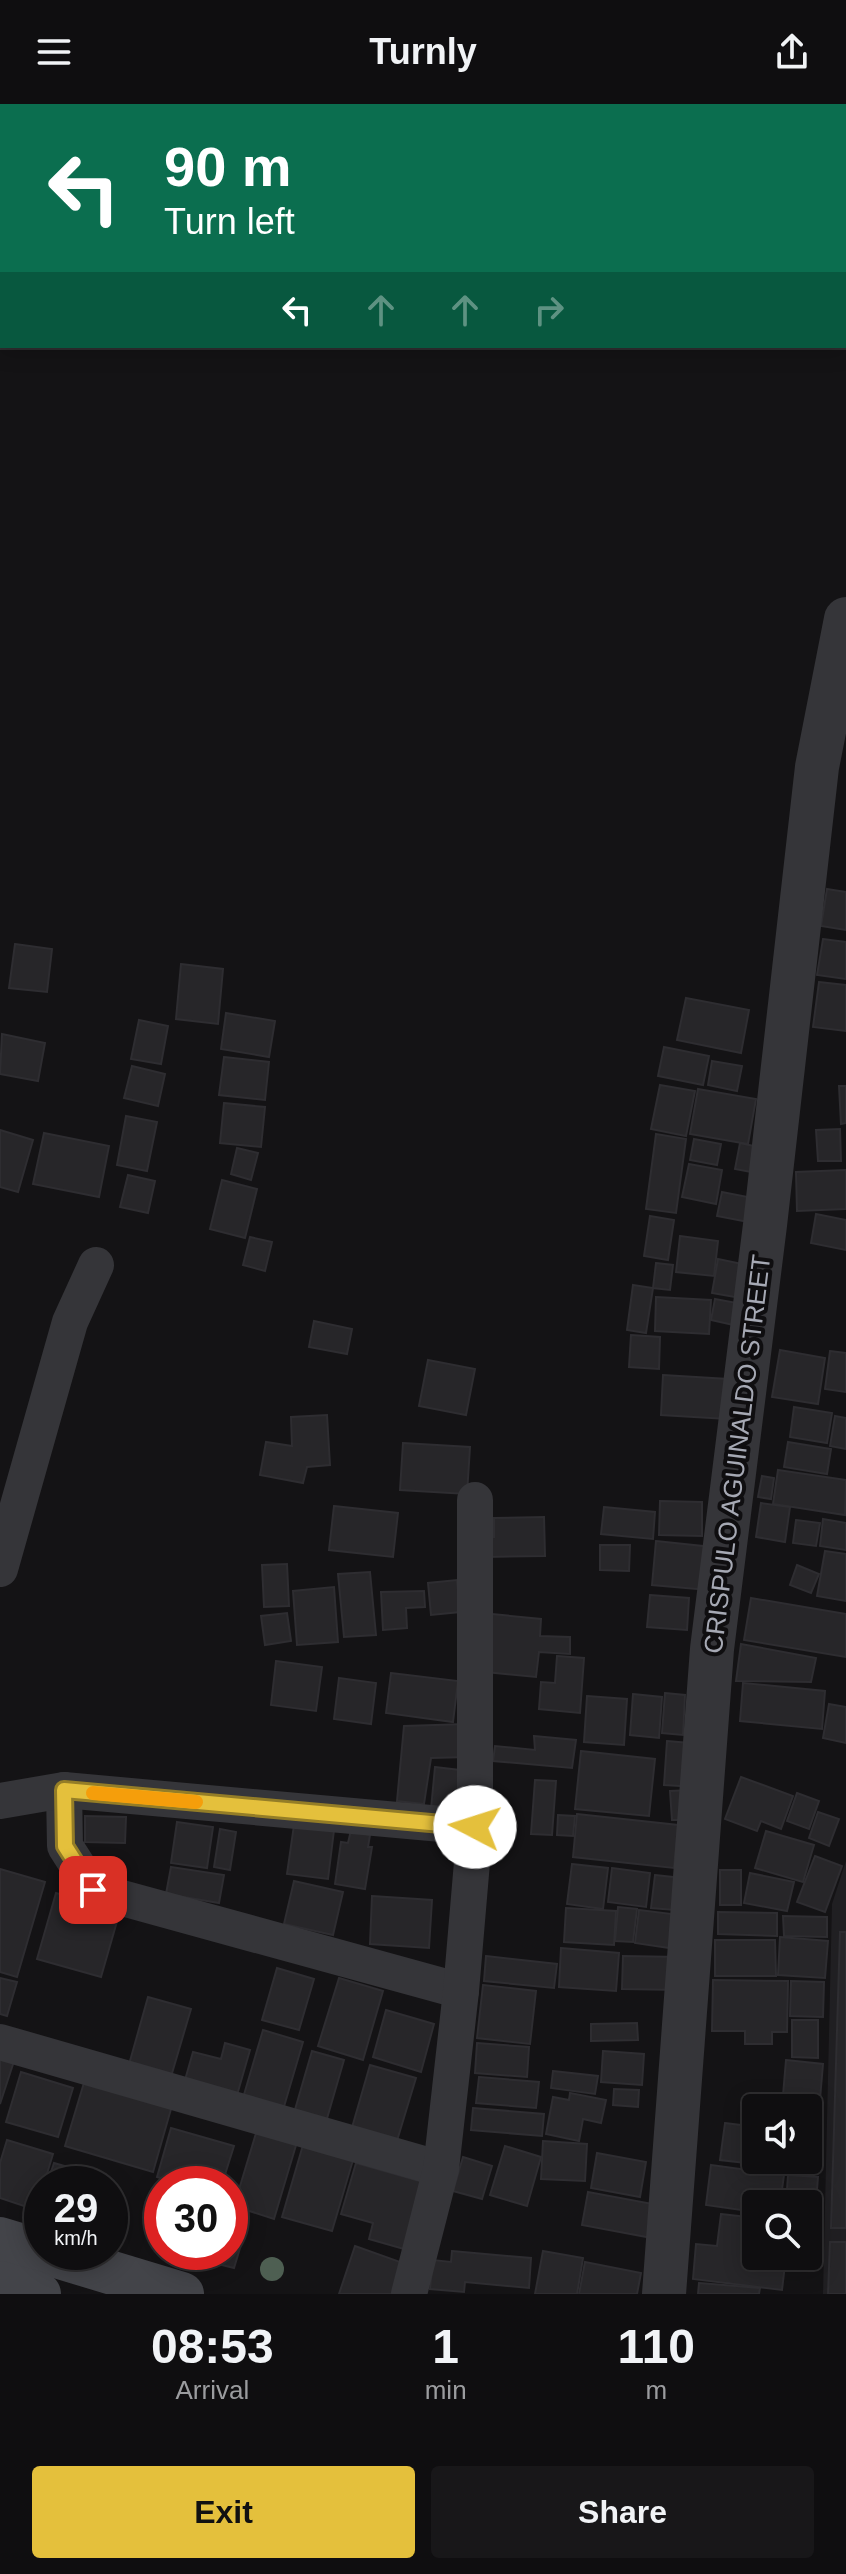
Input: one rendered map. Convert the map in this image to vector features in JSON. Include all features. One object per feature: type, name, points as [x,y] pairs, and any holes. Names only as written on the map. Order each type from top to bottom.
[{"type":"main road","points":[[0,2239],[172,2293]]},
{"type":"main road","points":[[0,2283],[39,2294]]},
{"type":"street","name":"CRISPULO AGUINALDO STREET","points":[[664,2294],[712,1649],[776,1134],[817,767],[846,619]]},
{"type":"street","points":[[0,1569],[70,1322],[96,1265]]},
{"type":"street","points":[[409,2294],[441,2169],[475,1827],[475,1500]]},
{"type":"street","points":[[0,1801],[64,1790],[475,1827]]},
{"type":"street","points":[[64,1790],[65,1846],[93,1890],[461,1991]]},
{"type":"street","points":[[0,2042],[441,2169]]},
{"type":"shaded area","points":[[846,1861],[846,2294],[823,2294],[832,1904]]},
{"type":"building","points":[[827,889],[846,892],[846,930],[821,926]]},
{"type":"building","points":[[823,939],[846,942],[846,979],[817,975]]},
{"type":"building","points":[[15,944],[52,949],[47,992],[9,988]]},
{"type":"building","points":[[181,964],[223,969],[218,1024],[176,1019]]},
{"type":"building","points":[[819,982],[846,985],[846,1031],[813,1027]]},
{"type":"building","points":[[686,998],[749,1010],[741,1053],[677,1040]]},
{"type":"building","points":[[226,1013],[275,1021],[269,1057],[221,1049]]},
{"type":"building","points":[[139,1020],[168,1026],[161,1064],[131,1059]]},
{"type":"building","points":[[2,1034],[45,1043],[38,1081],[0,1074]]},
{"type":"building","points":[[664,1047],[709,1056],[703,1085],[658,1076]]},
{"type":"building","points":[[224,1057],[269,1062],[265,1100],[219,1095]]},
{"type":"building","points":[[712,1061],[742,1066],[737,1091],[708,1085]]},
{"type":"building","points":[[132,1066],[165,1074],[158,1106],[124,1098]]},
{"type":"building","points":[[660,1085],[695,1091],[686,1136],[651,1129]]},
{"type":"building","points":[[839,1086],[846,1086],[846,1123],[841,1124]]},
{"type":"building","points":[[698,1089],[756,1099],[748,1144],[690,1134]]},
{"type":"building","points":[[224,1103],[265,1107],[261,1147],[220,1143]]},
{"type":"building","points":[[126,1116],[157,1122],[147,1171],[117,1165]]},
{"type":"building","points":[[840,1129],[841,1161],[818,1161],[816,1130]]},
{"type":"building","points":[[0,1130],[33,1140],[18,1192],[0,1187]]},
{"type":"building","points":[[44,1133],[109,1146],[99,1197],[33,1184]]},
{"type":"building","points":[[656,1134],[686,1139],[676,1213],[646,1209]]},
{"type":"building","points":[[694,1139],[721,1144],[717,1165],[690,1160]]},
{"type":"building","points":[[740,1143],[767,1149],[762,1174],[735,1169]]},
{"type":"building","points":[[237,1148],[258,1153],[251,1180],[231,1174]]},
{"type":"building","points":[[689,1164],[722,1170],[716,1204],[682,1197]]},
{"type":"building","points":[[846,1170],[846,1209],[797,1211],[796,1172]]},
{"type":"building","points":[[128,1175],[155,1181],[148,1213],[120,1207]]},
{"type":"building","points":[[222,1180],[257,1189],[245,1238],[210,1229]]},
{"type":"building","points":[[722,1192],[763,1200],[759,1224],[717,1216]]},
{"type":"building","points":[[816,1214],[846,1220],[846,1250],[811,1243]]},
{"type":"building","points":[[650,1216],[674,1220],[668,1260],[644,1256]]},
{"type":"building","points":[[680,1236],[718,1241],[714,1276],[676,1272]]},
{"type":"building","points":[[250,1237],[272,1242],[265,1271],[243,1265]]},
{"type":"building","points":[[718,1259],[747,1265],[741,1298],[712,1293]]},
{"type":"building","points":[[656,1263],[673,1265],[670,1290],[653,1288]]},
{"type":"building","points":[[633,1285],[653,1288],[646,1333],[627,1330]]},
{"type":"building","points":[[656,1297],[711,1300],[709,1334],[655,1331]]},
{"type":"building","points":[[715,1299],[742,1304],[738,1326],[711,1320]]},
{"type":"building","points":[[314,1321],[352,1329],[347,1354],[309,1347]]},
{"type":"building","points":[[631,1335],[660,1337],[659,1369],[629,1367]]},
{"type":"building","points":[[780,1350],[825,1358],[818,1404],[772,1397]]},
{"type":"building","points":[[830,1351],[846,1353],[846,1392],[825,1389]]},
{"type":"building","points":[[428,1360],[475,1369],[466,1415],[419,1406]]},
{"type":"building","points":[[663,1375],[728,1379],[727,1419],[661,1415]]},
{"type":"building","points":[[794,1407],[832,1413],[827,1443],[790,1437]]},
{"type":"building","points":[[327,1415],[330,1465],[307,1467],[303,1483],[260,1475],[266,1442],[292,1446],[291,1417]]},
{"type":"building","points":[[835,1416],[846,1418],[846,1449],[830,1446]]},
{"type":"building","points":[[788,1442],[831,1449],[827,1474],[784,1467]]},
{"type":"building","points":[[403,1443],[470,1447],[467,1494],[400,1490]]},
{"type":"building","points":[[778,1470],[846,1480],[845,1515],[773,1504]]},
{"type":"building","points":[[762,1476],[774,1478],[771,1499],[758,1497]]},
{"type":"building","points":[[660,1501],[702,1502],[702,1536],[659,1535]]},
{"type":"building","points":[[761,1503],[790,1507],[785,1542],[756,1537]]},
{"type":"building","points":[[334,1506],[398,1513],[393,1557],[329,1550]]},
{"type":"building","points":[[604,1507],[655,1512],[653,1539],[601,1534]]},
{"type":"building","points":[[544,1517],[545,1556],[485,1557],[483,1538],[494,1537],[494,1518]]},
{"type":"building","points":[[823,1519],[846,1523],[846,1550],[820,1546]]},
{"type":"building","points":[[796,1520],[820,1523],[816,1546],[793,1543]]},
{"type":"building","points":[[656,1541],[712,1547],[708,1590],[652,1585]]},
{"type":"building","points":[[600,1545],[630,1545],[629,1571],[600,1570]]},
{"type":"building","points":[[825,1551],[846,1554],[846,1601],[817,1596]]},
{"type":"building","points":[[287,1564],[289,1606],[264,1607],[262,1565]]},
{"type":"building","points":[[797,1565],[819,1574],[811,1593],[790,1585]]},
{"type":"building","points":[[370,1572],[376,1635],[344,1637],[338,1574]]},
{"type":"building","points":[[457,1580],[460,1612],[431,1615],[428,1583]]},
{"type":"building","points":[[334,1587],[338,1642],[297,1645],[293,1591]]},
{"type":"building","points":[[424,1591],[425,1607],[406,1608],[407,1628],[383,1630],[381,1592]]},
{"type":"building","points":[[650,1595],[689,1598],[687,1630],[647,1627]]},
{"type":"building","points":[[751,1598],[846,1614],[846,1657],[744,1640]]},
{"type":"building","points":[[287,1613],[291,1641],[265,1645],[261,1616]]},
{"type":"building","points":[[492,1614],[541,1619],[540,1636],[570,1637],[570,1654],[539,1652],[536,1677],[486,1672]]},
{"type":"building","points":[[741,1644],[816,1658],[811,1682],[736,1681]]},
{"type":"building","points":[[557,1656],[584,1658],[580,1713],[539,1709],[541,1682],[555,1683]]},
{"type":"building","points":[[276,1661],[322,1667],[316,1711],[271,1705]]},
{"type":"building","points":[[391,1673],[458,1681],[453,1722],[386,1713]]},
{"type":"building","points":[[339,1678],[376,1683],[371,1724],[334,1719]]},
{"type":"building","points":[[743,1683],[825,1691],[822,1729],[740,1721]]},
{"type":"building","points":[[665,1693],[685,1695],[683,1735],[662,1733]]},
{"type":"building","points":[[633,1694],[662,1697],[659,1738],[630,1735]]},
{"type":"building","points":[[587,1696],[627,1699],[624,1745],[584,1742]]},
{"type":"building","points":[[829,1704],[846,1707],[846,1743],[823,1738]]},
{"type":"building","points":[[466,1724],[467,1757],[431,1758],[424,1804],[397,1801],[404,1726]]},
{"type":"building","points":[[534,1736],[576,1740],[572,1768],[493,1761],[495,1746],[535,1750]]},
{"type":"building","points":[[667,1741],[701,1744],[697,1787],[664,1785]]},
{"type":"building","points":[[581,1751],[655,1759],[649,1816],[575,1809]]},
{"type":"building","points":[[435,1767],[468,1771],[464,1813],[431,1809]]},
{"type":"building","points":[[741,1777],[793,1796],[781,1829],[761,1821],[757,1831],[725,1819]]},
{"type":"building","points":[[535,1780],[556,1781],[552,1835],[531,1834]]},
{"type":"building","points":[[692,1790],[694,1820],[672,1820],[670,1791]]},
{"type":"building","points":[[797,1793],[819,1801],[809,1829],[787,1821]]},
{"type":"building","points":[[818,1812],[839,1819],[829,1846],[809,1838]]},
{"type":"building","points":[[577,1814],[678,1825],[674,1868],[573,1857]]},
{"type":"building","points":[[558,1815],[575,1816],[573,1836],[557,1835]]},
{"type":"building","points":[[85,1816],[126,1817],[125,1843],[85,1842]]},
{"type":"building","points":[[177,1822],[213,1827],[207,1868],[171,1863]]},
{"type":"building","points":[[294,1825],[334,1830],[328,1879],[287,1874]]},
{"type":"building","points":[[220,1829],[236,1832],[230,1870],[214,1867]]},
{"type":"building","points":[[351,1830],[370,1835],[368,1847],[372,1847],[365,1889],[335,1884],[341,1842],[348,1843]]},
{"type":"building","points":[[766,1831],[814,1845],[803,1882],[755,1868]]},
{"type":"building","points":[[815,1856],[842,1866],[825,1912],[797,1902]]},
{"type":"building","points":[[572,1864],[608,1868],[603,1909],[567,1904]]},
{"type":"building","points":[[171,1867],[224,1875],[219,1903],[166,1894]]},
{"type":"building","points":[[612,1868],[650,1873],[646,1907],[608,1902]]},
{"type":"building","points":[[0,1869],[45,1882],[17,1977],[0,1972]]},
{"type":"building","points":[[720,1870],[741,1870],[741,1905],[720,1905]]},
{"type":"building","points":[[750,1873],[794,1882],[787,1911],[744,1903]]},
{"type":"building","points":[[655,1875],[691,1879],[688,1911],[651,1908]]},
{"type":"building","points":[[294,1881],[343,1892],[333,1935],[284,1924]]},
{"type":"building","points":[[56,1893],[120,1911],[101,1977],[37,1959]]},
{"type":"building","points":[[372,1896],[432,1900],[429,1948],[370,1944]]},
{"type":"building","points":[[618,1907],[637,1909],[633,1942],[615,1941]]},
{"type":"building","points":[[566,1908],[616,1911],[614,1945],[564,1942]]},
{"type":"building","points":[[639,1910],[688,1916],[683,1950],[635,1943]]},
{"type":"building","points":[[718,1912],[777,1913],[777,1936],[718,1934]]},
{"type":"building","points":[[783,1916],[827,1917],[827,1937],[784,1936]]},
{"type":"building","points":[[840,1932],[846,1932],[846,2228],[831,2228]]},
{"type":"building","points":[[780,1937],[828,1941],[825,1978],[778,1975]]},
{"type":"building","points":[[715,1940],[775,1940],[776,1976],[715,1976]]},
{"type":"building","points":[[561,1948],[619,1953],[616,1991],[559,1987]]},
{"type":"building","points":[[486,1956],[557,1964],[554,1988],[484,1981]]},
{"type":"building","points":[[623,1956],[680,1957],[680,1990],[622,1989]]},
{"type":"building","points":[[277,1968],[314,1979],[299,2030],[262,2020]]},
{"type":"building","points":[[0,1978],[17,1982],[7,2016],[0,2014]]},
{"type":"building","points":[[339,1978],[383,1991],[363,2060],[318,2046]]},
{"type":"building","points":[[713,1980],[788,1981],[787,2032],[772,2032],[772,2044],[745,2044],[745,2031],[712,2031]]},
{"type":"building","points":[[791,1981],[824,1982],[823,2017],[790,2016]]},
{"type":"building","points":[[483,1985],[536,1991],[530,2044],[477,2038]]},
{"type":"building","points":[[148,1997],[191,2009],[170,2080],[128,2068]]},
{"type":"building","points":[[386,2010],[434,2024],[421,2072],[373,2057]]},
{"type":"building","points":[[792,2020],[818,2020],[818,2058],[792,2057]]},
{"type":"building","points":[[637,2023],[638,2040],[591,2041],[591,2024]]},
{"type":"building","points":[[263,2030],[303,2042],[283,2110],[243,2098]]},
{"type":"building","points":[[225,2043],[250,2050],[235,2102],[183,2087],[193,2052],[221,2059]]},
{"type":"building","points":[[477,2043],[529,2047],[527,2077],[475,2073]]},
{"type":"building","points":[[312,2051],[344,2060],[326,2122],[294,2113]]},
{"type":"building","points":[[603,2051],[644,2054],[642,2085],[601,2082]]},
{"type":"building","points":[[0,2052],[15,2058],[0,2104]]},
{"type":"building","points":[[786,2060],[823,2064],[820,2094],[783,2094]]},
{"type":"building","points":[[370,2065],[416,2078],[396,2144],[351,2131]]},
{"type":"building","points":[[553,2071],[598,2076],[595,2094],[551,2088]]},
{"type":"building","points":[[21,2072],[73,2088],[58,2137],[6,2122]]},
{"type":"building","points":[[86,2076],[173,2102],[155,2166],[144,2166],[144,2169],[65,2146]]},
{"type":"building","points":[[479,2077],[539,2082],[536,2108],[476,2103]]},
{"type":"building","points":[[614,2089],[639,2090],[638,2107],[613,2105]]},
{"type":"building","points":[[570,2093],[606,2100],[601,2123],[583,2119],[579,2141],[546,2134],[553,2097],[569,2100]]},
{"type":"building","points":[[473,2108],[544,2114],[542,2136],[471,2130]]},
{"type":"building","points":[[725,2123],[742,2125],[742,2162],[720,2160]]},
{"type":"building","points":[[171,2128],[234,2146],[228,2166],[160,2166]]},
{"type":"building","points":[[257,2130],[297,2142],[274,2219],[248,2211],[246,2166]]},
{"type":"building","points":[[7,2140],[53,2154],[49,2166],[24,2166],[24,2206],[0,2198],[0,2163]]},
{"type":"building","points":[[543,2141],[587,2144],[585,2181],[541,2179]]},
{"type":"building","points":[[303,2145],[353,2160],[332,2231],[282,2217]]},
{"type":"building","points":[[505,2146],[541,2157],[527,2206],[490,2195]]},
{"type":"building","points":[[597,2153],[646,2162],[640,2197],[591,2188]]},
{"type":"building","points":[[463,2157],[492,2166],[482,2199],[453,2191]]},
{"type":"building","points":[[356,2163],[423,2182],[404,2249],[369,2239],[373,2223],[341,2214]]},
{"type":"building","points":[[711,2165],[742,2169],[742,2174],[784,2175],[782,2190],[742,2190],[742,2210],[706,2205]]},
{"type":"building","points":[[788,2175],[818,2177],[817,2190],[787,2190]]},
{"type":"building","points":[[588,2192],[658,2205],[652,2238],[582,2225]]},
{"type":"building","points":[[721,2214],[742,2216],[742,2270],[784,2270],[782,2290],[693,2279],[696,2244],[717,2246]]},
{"type":"building","points":[[830,2242],[846,2242],[846,2294],[828,2294]]},
{"type":"building","points":[[355,2246],[403,2263],[392,2294],[339,2294]]},
{"type":"building","points":[[452,2251],[531,2258],[529,2288],[465,2282],[464,2292],[430,2289],[433,2260],[451,2262]]},
{"type":"building","points":[[543,2251],[583,2258],[577,2294],[535,2294]]},
{"type":"building","points":[[585,2262],[641,2273],[637,2294],[579,2294]]},
{"type":"building","points":[[699,2283],[760,2288],[759,2294],[698,2294]]},
{"type":"slow traffic","points":[[93,1793],[196,1802]]},
{"type":"route","points":[[93,1890],[65,1846],[64,1790],[475,1827]]}]
